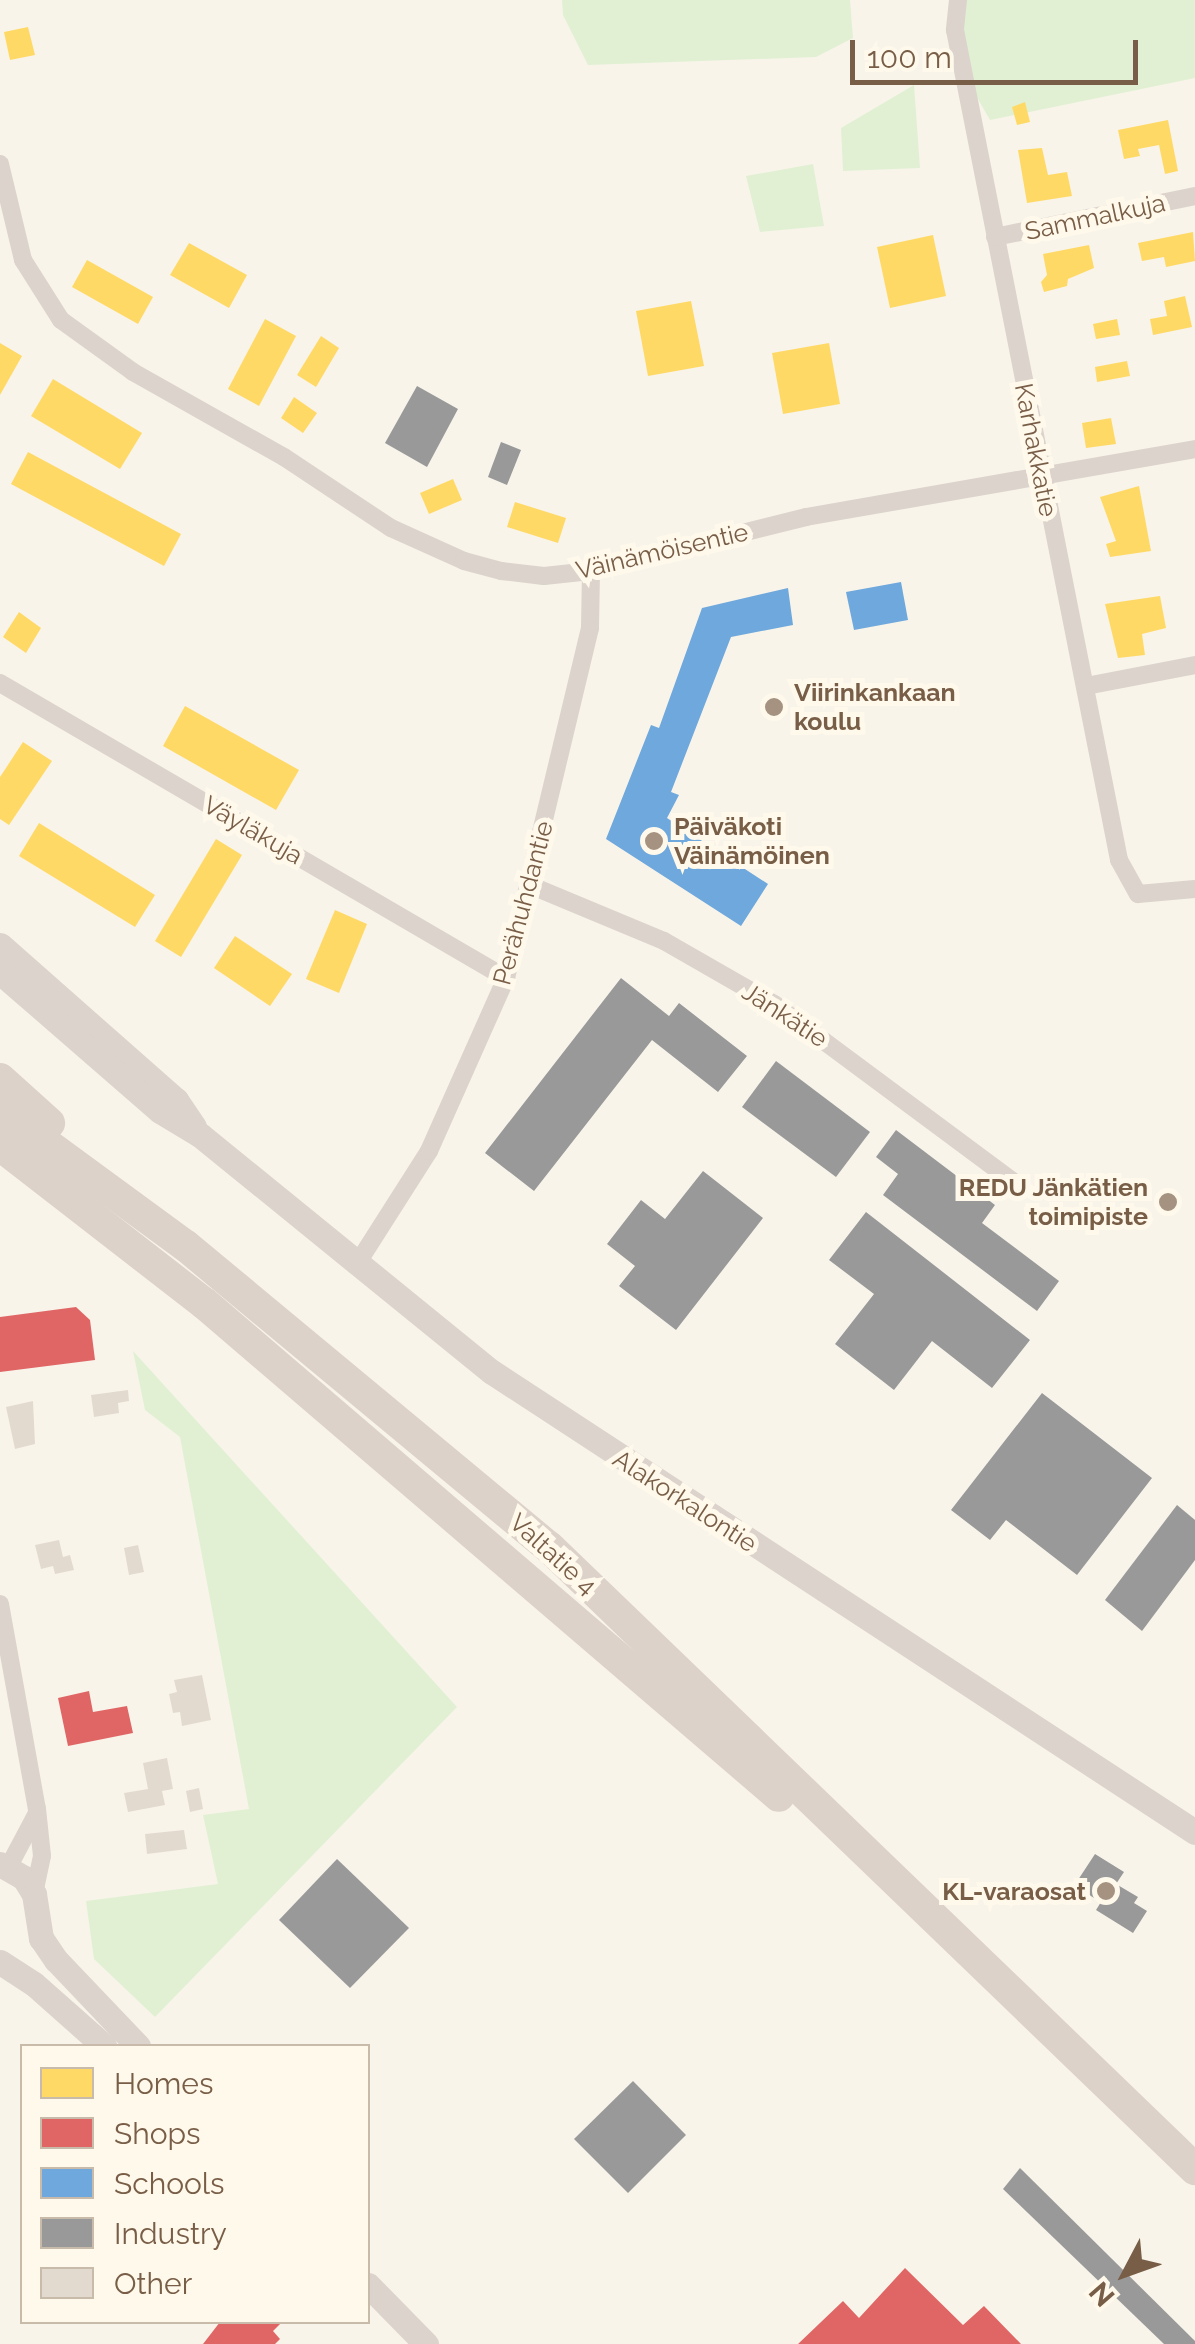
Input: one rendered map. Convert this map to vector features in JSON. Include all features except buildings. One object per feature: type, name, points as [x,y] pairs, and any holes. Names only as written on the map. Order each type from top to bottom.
[{"type":"highway","points":[[0,1079],[186,1246]]},
{"type":"highway","name":"Valtatie 4","points":[[0,1110],[186,1246],[549,1547],[1195,2170]]},
{"type":"highway","name":"Valtatie 4","points":[[0,1146],[204,1303],[1066,2043]]},
{"type":"street","name":"Karhakkatie","points":[[958,0],[955,30],[1118,860],[1138,894],[1195,889]]},
{"type":"street","name":"Väinämöisentie","points":[[0,164],[23,260],[38,290],[61,320],[133,372],[284,457],[391,528],[464,561],[544,576],[591,572],[806,518],[1195,449]]},
{"type":"street","name":"Sammalkuja","points":[[996,237],[1195,196]]},
{"type":"street","name":"Perähuhdantie","points":[[356,1264],[429,1151],[506,978],[532,886],[590,628],[591,572]]},
{"type":"street","points":[[1086,686],[1195,665]]},
{"type":"street","name":"Väyläkuja","points":[[0,683],[506,978]]},
{"type":"street","name":"Jänkätie","points":[[532,886],[664,941],[774,1004],[1015,1183]]},
{"type":"street","name":"Alakorkalontie","points":[[0,945],[176,1100],[200,1135]]},
{"type":"street","name":"Alakorkalontie","points":[[0,972],[160,1110],[200,1135],[492,1372],[1195,1832]]},
{"type":"street","points":[[0,1604],[38,1809],[42,1856],[32,1937],[18,1953],[0,1962]]},
{"type":"street","points":[[38,1809],[4,1865],[36,1906],[41,1938],[56,1960],[136,2044]]},
{"type":"street","points":[[0,1962],[34,1984],[102,2044]]},
{"type":"street","points":[[370,2287],[426,2344]]},
{"type":"green space","points":[[562,0],[850,0],[853,38],[816,57],[588,65],[563,15]]},
{"type":"green space","points":[[958,0],[1195,0],[1195,78],[990,120],[963,73]]},
{"type":"green space","points":[[914,85],[920,168],[843,171],[841,128]]},
{"type":"green space","points":[[813,164],[824,226],[760,232],[746,176]]},
{"type":"green space","points":[[133,1351],[457,1707],[155,2017],[94,1959],[86,1901],[218,1884],[203,1815],[249,1809],[180,1437],[145,1410]]},
{"type":"place","name":"Viirinkankaan koulu","points":[[774,707]]},
{"type":"place","name":"Päiväkoti Väinämöinen","points":[[654,841]]},
{"type":"place","name":"REDU Jänkätien toimipiste","points":[[1168,1202]]},
{"type":"place","name":"KL-varaosat","points":[[1106,1891]]}]
